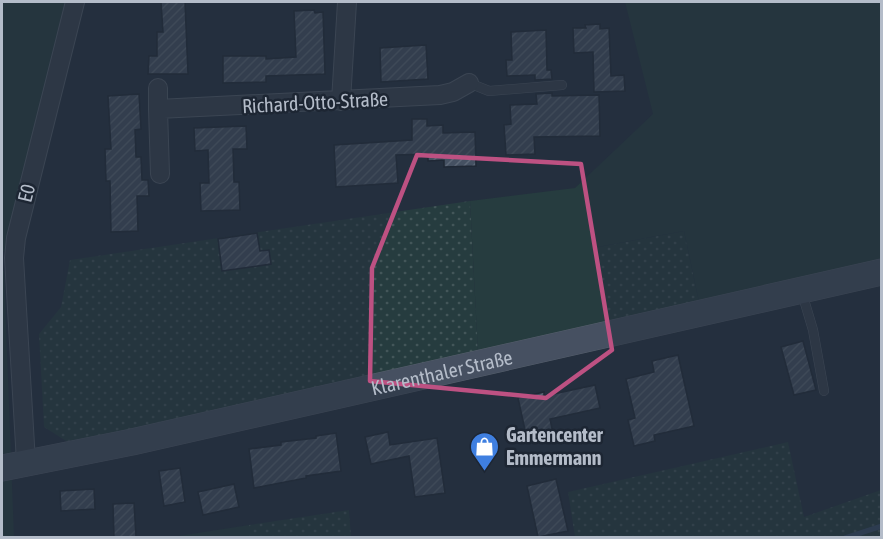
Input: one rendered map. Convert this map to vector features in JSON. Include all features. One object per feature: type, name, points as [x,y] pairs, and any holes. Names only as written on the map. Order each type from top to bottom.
[{"type":"main road","name":"Klarenthaler Straße","points":[[14,465],[132,442],[882,272]]},
{"type":"street","name":"E0","points":[[14,465],[14,258],[16,238],[75,2]]},
{"type":"street","points":[[341,101],[347,2]]},
{"type":"street","name":"Richard-Otto-Straße","points":[[158,109],[440,95],[453,92],[469,83]]},
{"type":"street","points":[[158,88],[160,174]]},
{"type":"lane","points":[[469,83],[489,91],[562,85]]},
{"type":"lane","points":[[801,290],[813,330],[824,392]]},
{"type":"highlighted area","points":[[417,155],[581,164],[612,350],[546,398],[370,381],[372,268]]},
{"type":"green space","points":[[2,2],[69,2],[5,251],[2,251]]},
{"type":"green space","points":[[625,2],[881,2],[881,262],[699,302],[684,231],[598,247],[607,322],[478,353],[470,201],[575,188],[653,114]]},
{"type":"green space","points":[[470,201],[478,353],[121,434],[66,441],[44,427],[39,334],[61,307],[70,260]]},
{"type":"green space","points":[[684,231],[699,302],[607,322],[598,247]]},
{"type":"green space","points":[[2,271],[4,271],[14,537],[2,538]]},
{"type":"green space","points":[[788,442],[804,517],[881,490],[881,537],[575,537],[568,492]]},
{"type":"green space","points":[[349,510],[351,537],[249,537],[249,525]]},
{"type":"green space","points":[[249,525],[249,537],[172,537]]},
{"type":"building","points":[[161,2],[185,2],[188,74],[148,74],[149,56],[157,56],[157,32],[163,32]]},
{"type":"building","points":[[314,10],[315,13],[323,12],[325,74],[266,76],[266,82],[223,83],[223,56],[266,56],[266,59],[296,57],[294,11]]},
{"type":"building","points":[[600,24],[600,29],[609,28],[611,76],[624,75],[625,91],[594,92],[593,52],[574,53],[573,28],[586,28],[585,25]]},
{"type":"building","points":[[546,30],[547,70],[551,70],[552,79],[535,80],[535,75],[507,76],[506,60],[512,60],[511,32]]},
{"type":"building","points":[[426,45],[428,79],[381,82],[380,48]]},
{"type":"building","points":[[552,93],[552,96],[599,95],[600,136],[534,137],[535,154],[506,155],[504,125],[511,124],[510,105],[537,104],[536,94]]},
{"type":"building","points":[[139,94],[141,129],[135,130],[136,157],[141,157],[142,180],[148,180],[149,196],[137,196],[138,231],[111,232],[110,181],[106,181],[105,149],[111,149],[108,96]]},
{"type":"building","points":[[412,119],[427,119],[427,126],[443,125],[443,133],[475,132],[476,166],[444,167],[444,160],[428,161],[428,154],[396,155],[398,183],[336,187],[334,145],[412,140]]},
{"type":"building","points":[[246,126],[247,149],[233,149],[234,182],[239,182],[240,210],[201,211],[200,183],[209,183],[208,150],[195,151],[194,128]]},
{"type":"building","points":[[257,233],[260,251],[269,250],[271,264],[222,271],[218,239]]},
{"type":"building","points":[[803,341],[816,390],[794,395],[781,347]]},
{"type":"building","points":[[678,355],[694,426],[654,435],[655,441],[634,446],[628,420],[635,418],[626,379],[654,372],[652,361]]},
{"type":"building","points":[[595,385],[600,408],[550,419],[553,433],[527,439],[518,398],[544,392],[544,396]]},
{"type":"building","points":[[388,432],[390,445],[437,438],[445,493],[415,497],[409,456],[371,464],[365,437]]},
{"type":"building","points":[[336,433],[341,471],[306,476],[306,478],[254,488],[249,449],[281,445],[281,442]]},
{"type":"building","points":[[180,468],[185,502],[164,506],[159,471]]},
{"type":"building","points":[[556,479],[568,531],[538,537],[527,486]]},
{"type":"building","points":[[234,484],[239,507],[203,515],[198,492]]},
{"type":"building","points":[[94,489],[95,509],[61,511],[60,491]]},
{"type":"building","points":[[134,503],[136,537],[114,537],[113,504]]},
{"type":"waterway","points":[[845,538],[882,526]]},
{"type":"place","name":"Gartencenter Emmermann","points":[[485,472]]}]
